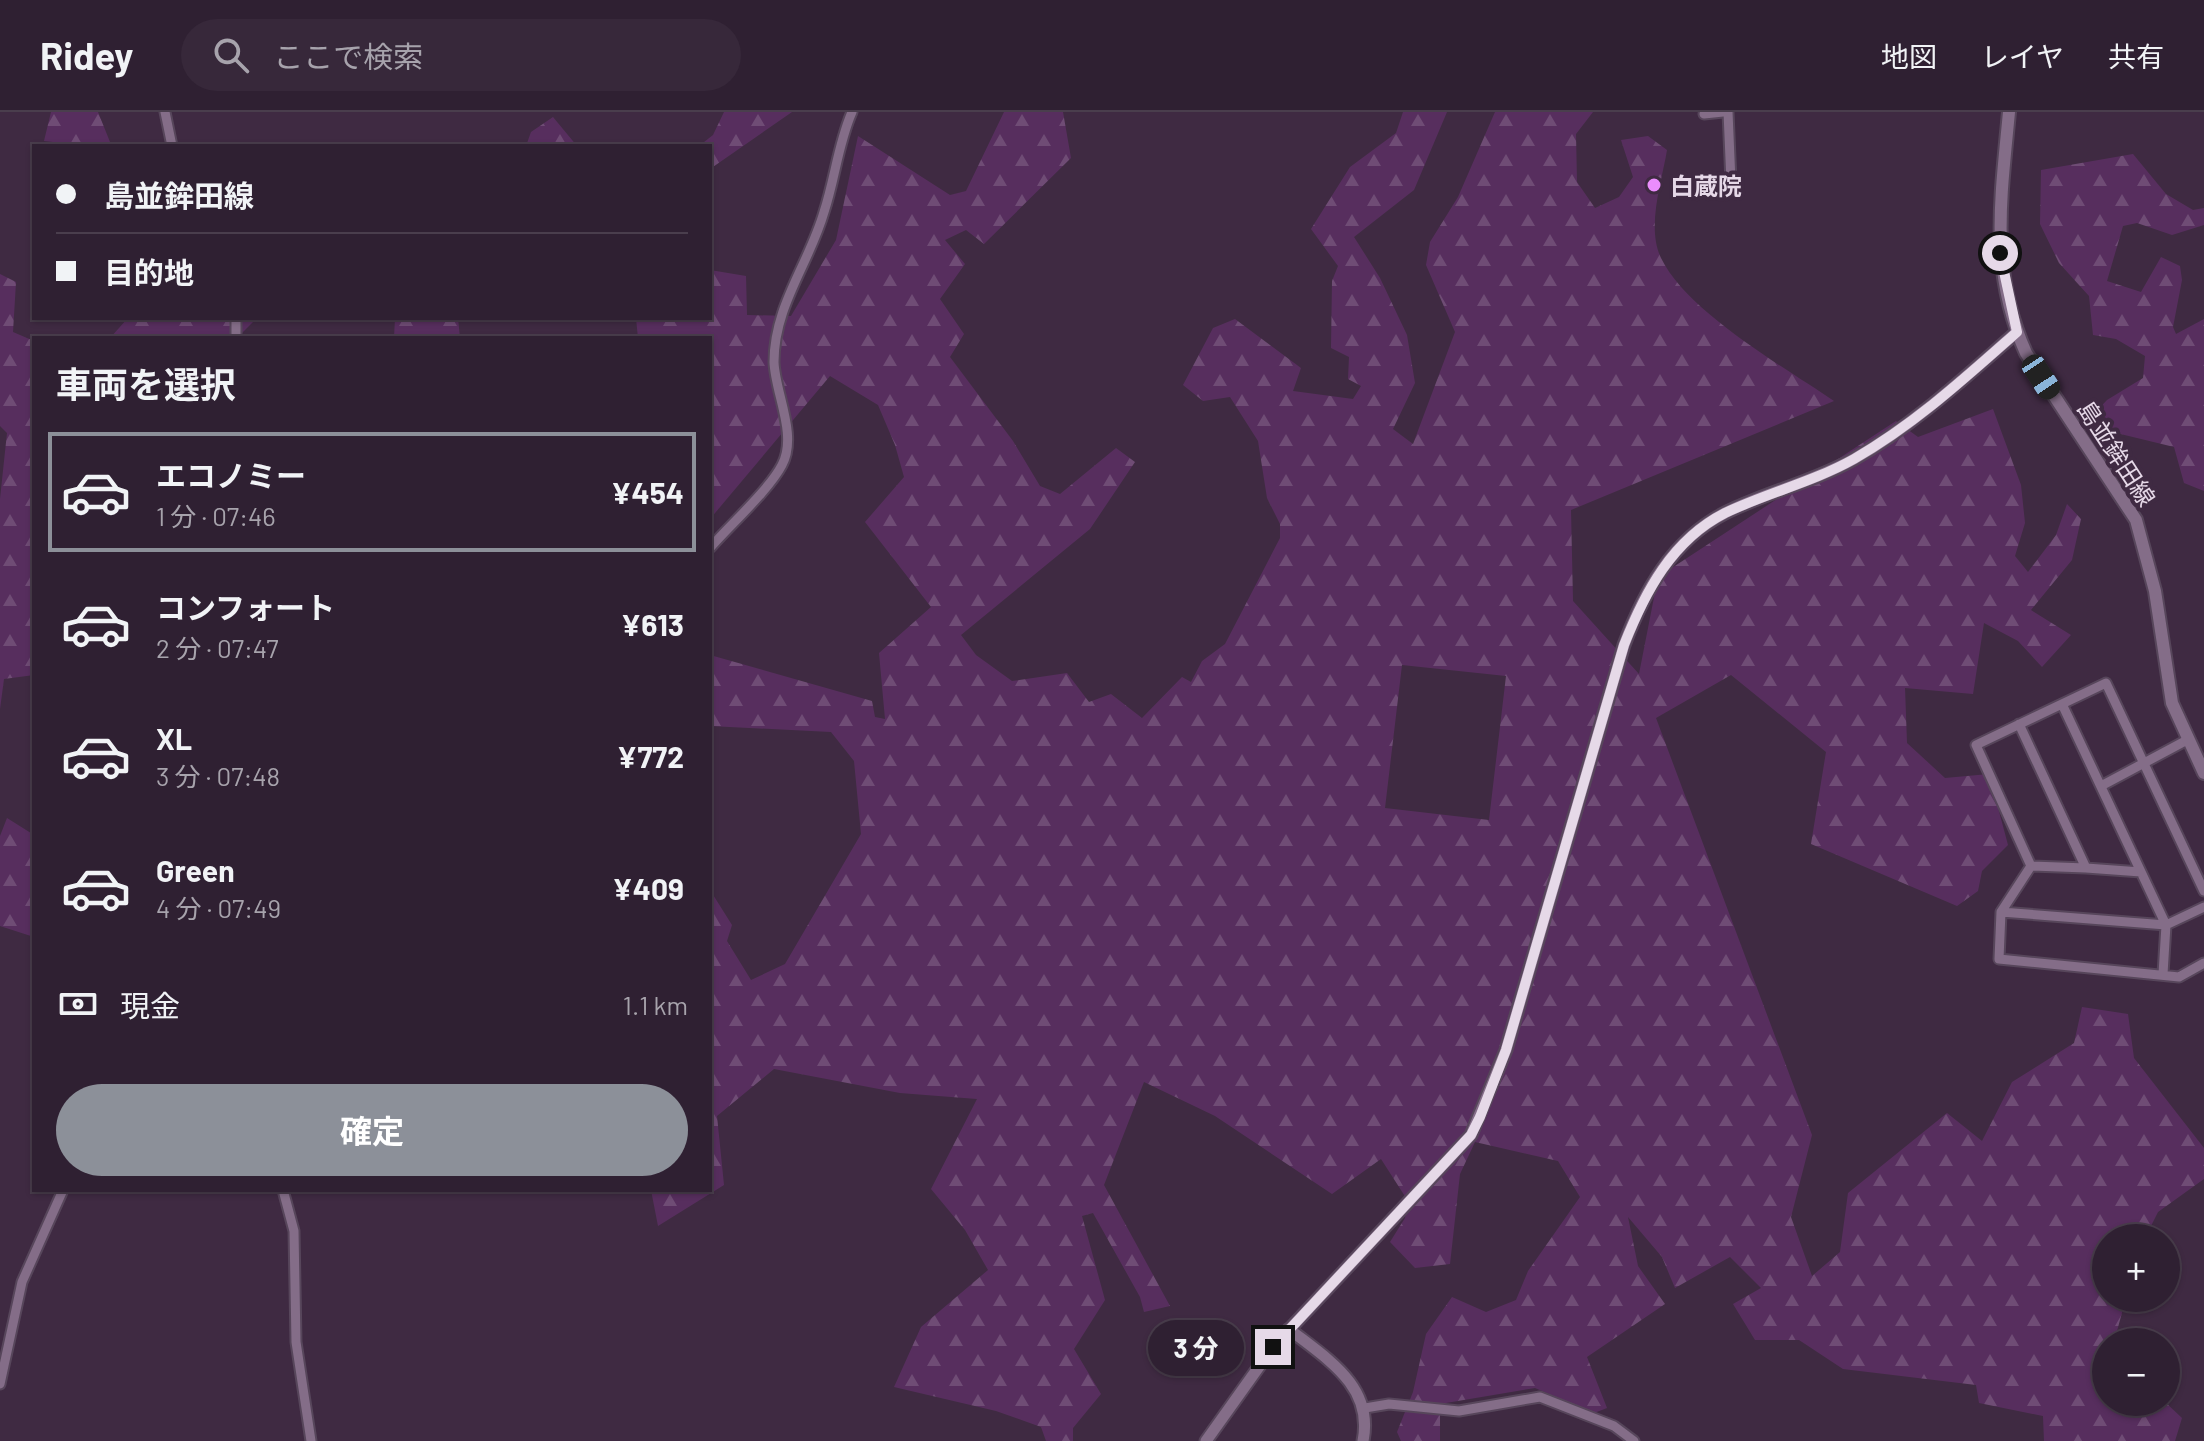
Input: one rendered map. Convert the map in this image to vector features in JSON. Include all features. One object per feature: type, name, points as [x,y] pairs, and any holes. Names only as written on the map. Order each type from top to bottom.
[{"type":"main road","name":"島並鉾田線","points":[[2009,112],[1998,226],[2004,281],[2017,332],[2026,353],[2136,520],[2155,591],[2172,703],[2204,773]]},
{"type":"street","points":[[165,112],[172,144]]},
{"type":"street","points":[[712,546],[784,461],[787,434],[775,374],[777,332],[789,293],[822,220],[840,142],[852,112]]},
{"type":"street","points":[[1704,114],[1726,112],[1731,182]]},
{"type":"street","points":[[1206,1441],[1289,1329],[1471,1135],[1506,1050],[1624,645],[1639,606],[1671,556],[1685,541],[1725,513],[1805,482],[1900,431],[2017,332]]},
{"type":"street","points":[[2031,866],[1976,745],[2106,683],[2204,891]]},
{"type":"street","points":[[2062,704],[2166,925],[2163,974]]},
{"type":"street","points":[[2019,724],[2086,868]]},
{"type":"street","points":[[2101,786],[2189,739]]},
{"type":"street","points":[[2031,866],[2141,872]]},
{"type":"street","points":[[2031,866],[2001,912],[1999,959],[2179,977],[2204,963]]},
{"type":"street","points":[[2001,912],[2166,925],[2204,907]]},
{"type":"street","points":[[0,1384],[22,1282],[62,1192]]},
{"type":"street","points":[[284,1192],[294,1231],[296,1342],[311,1441]]},
{"type":"street","points":[[1289,1329],[1343,1372],[1356,1387],[1365,1408],[1363,1441]]},
{"type":"street","points":[[1365,1408],[1389,1404],[1459,1411],[1540,1397],[1614,1426],[1634,1441]]},
{"type":"green space","points":[[51,112],[98,112],[110,142],[162,144],[71,144],[44,141]]},
{"type":"green space","points":[[724,112],[792,112],[712,168],[712,144],[702,144],[713,135]]},
{"type":"green space","points":[[1004,112],[1063,112],[1071,158],[984,244],[966,230],[945,240],[965,264],[940,299],[964,334],[950,357],[1013,441],[1040,486],[1060,494],[1116,448],[1135,462],[1090,529],[961,635],[976,655],[1012,681],[1067,673],[1089,702],[1111,694],[1142,718],[1182,677],[1191,682],[1202,661],[1225,644],[1280,538],[1280,524],[1267,498],[1258,441],[1230,397],[1203,401],[1183,385],[1213,328],[1235,319],[1301,368],[1293,391],[1353,399],[1361,386],[1348,379],[1349,357],[1331,348],[1332,281],[1338,266],[1311,229],[1350,167],[1396,133],[1403,112],[1447,112],[1414,190],[1354,237],[1380,278],[1407,335],[1415,383],[1393,429],[1413,444],[1455,332],[1426,265],[1430,242],[1458,197],[1495,112],[1593,112],[1576,134],[1577,182],[1595,208],[1619,197],[1633,177],[1621,140],[1648,136],[1667,150],[1656,204],[1655,232],[1661,258],[1674,278],[1692,298],[1738,337],[1834,401],[1571,510],[1573,601],[1639,674],[1658,577],[1896,421],[1918,437],[1993,409],[2021,485],[2025,523],[2015,556],[2028,572],[2056,535],[2067,504],[2081,519],[2072,560],[2031,610],[2071,635],[2042,667],[2018,641],[1984,623],[1973,694],[1905,688],[1907,743],[1945,778],[1989,774],[2008,845],[1982,871],[1978,891],[1957,906],[1811,844],[1826,752],[1731,675],[1656,718],[1812,1135],[1791,1217],[1812,1276],[1840,1252],[1848,1193],[1947,1113],[1982,1141],[2012,1082],[2074,1043],[2082,1007],[2128,1014],[2134,1058],[2204,1148],[2204,1179],[2158,1212],[2152,1224],[2092,1224],[2092,1312],[2122,1312],[2118,1328],[2092,1328],[2092,1416],[2180,1416],[2182,1418],[2175,1441],[2044,1441],[2043,1416],[1979,1403],[1976,1385],[1843,1369],[1799,1340],[1755,1340],[1733,1304],[1761,1288],[1730,1257],[1675,1288],[1662,1257],[1628,1217],[1638,1266],[1665,1304],[1587,1357],[1607,1408],[1594,1413],[1535,1388],[1440,1404],[1440,1441],[1401,1441],[1397,1432],[1413,1392],[1426,1334],[1452,1297],[1486,1312],[1516,1300],[1528,1271],[1580,1197],[1558,1161],[1475,1142],[1460,1174],[1450,1264],[1415,1268],[1390,1242],[1405,1218],[1408,1201],[1381,1159],[1332,1194],[1215,1116],[1144,1082],[1104,1185],[1170,1306],[1144,1312],[1140,1297],[1093,1213],[1082,1216],[1105,1300],[1074,1349],[1101,1394],[1073,1428],[1073,1441],[1046,1441],[1041,1427],[996,1411],[894,1387],[921,1327],[988,1270],[965,1230],[931,1189],[977,1099],[900,1093],[774,1069],[717,1116],[724,1185],[658,1226],[651,1192],[712,1192],[712,893],[732,925],[727,941],[751,980],[785,964],[861,834],[854,761],[831,732],[712,726],[712,656],[872,701],[875,717],[885,719],[879,653],[931,607],[865,522],[904,477],[895,445],[878,405],[830,376],[712,517],[712,336],[638,336],[636,320],[712,320],[712,270],[746,276],[747,315],[791,316],[836,240],[858,136],[950,195],[966,191]],"holes":[[[1402,665],[1506,676],[1489,820],[1385,808]]]},
{"type":"green space","points":[[553,117],[575,144],[527,144],[531,132]]},
{"type":"green space","points":[[2133,154],[2166,194],[2193,210],[2204,208],[2204,225],[2172,235],[2137,223],[2123,226],[2107,281],[2141,292],[2161,257],[2180,266],[2182,280],[2173,327],[2176,334],[2204,319],[2204,491],[2184,483],[2174,447],[2100,429],[2093,415],[2107,400],[2143,378],[2145,356],[2116,339],[2093,335],[2089,296],[2059,263],[2040,224],[2041,170]]},
{"type":"green space","points":[[0,274],[16,282],[13,332],[32,340],[32,675],[4,679],[0,709],[0,499],[7,433],[0,426]]},
{"type":"green space","points":[[126,320],[255,320],[239,336],[112,336]]},
{"type":"green space","points":[[395,320],[458,320],[460,336],[394,336]]},
{"type":"green space","points":[[7,818],[32,834],[32,936],[0,926],[0,836]]},
{"type":"place","name":"白蔵院","points":[[1654,185]]},
{"type":"route","points":[[1273,1347],[1471,1135],[1506,1050],[1624,645],[1639,606],[1671,556],[1705,525],[1725,513],[1852,460],[1900,431],[2017,332],[2000,253]]}]
